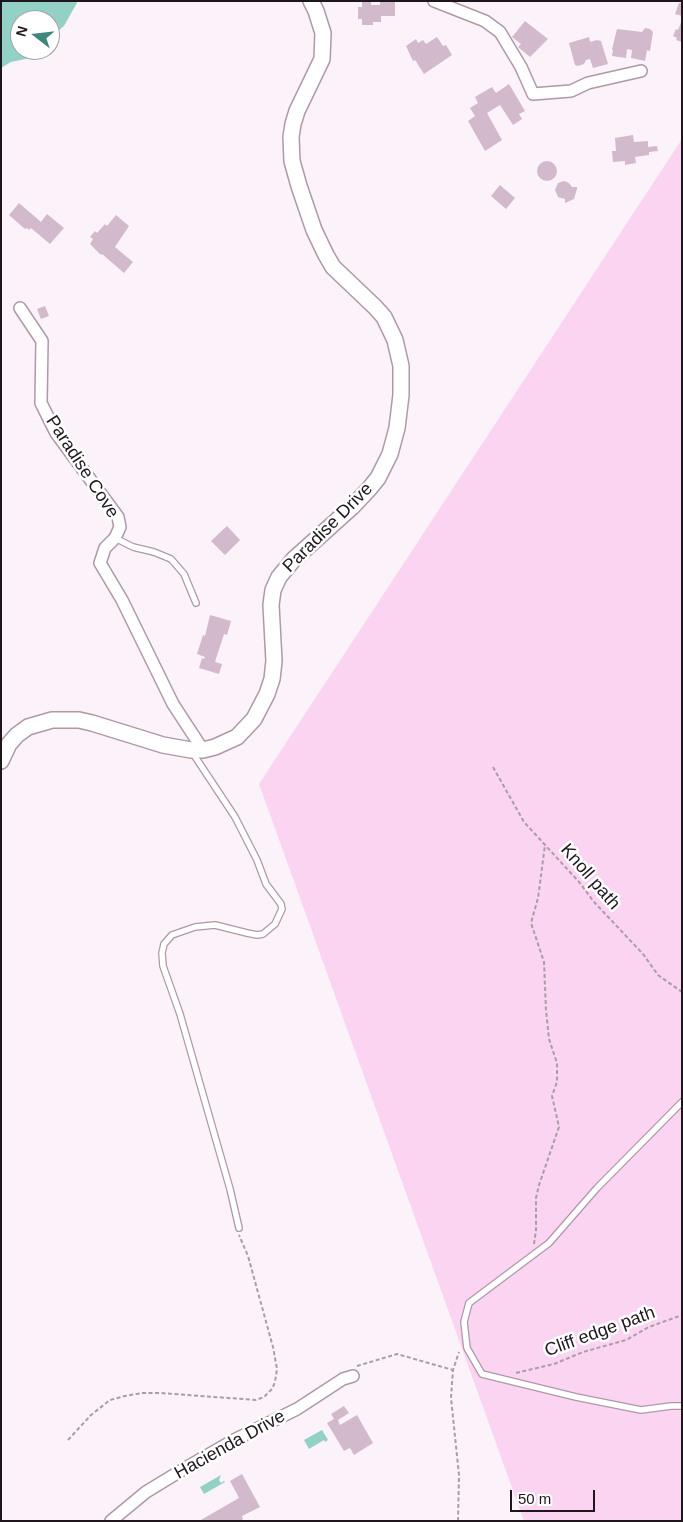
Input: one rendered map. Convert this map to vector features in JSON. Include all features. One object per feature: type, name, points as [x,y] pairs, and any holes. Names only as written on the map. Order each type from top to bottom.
[{"type":"street","name":"Paradise Drive","points":[[1,761],[9,744],[28,727],[38,723],[58,720],[92,722],[170,747],[197,750],[226,743],[237,737],[250,724],[261,707],[270,686],[274,661],[270,605],[276,584],[294,559],[352,507],[378,478],[390,454],[400,412],[402,380],[396,340],[384,317],[333,267],[326,255],[314,230],[298,186],[292,160],[291,136],[293,124],[297,111],[322,59],[323,33],[311,1]]},
{"type":"street","points":[[434,1],[485,21],[500,32],[534,94],[571,91],[588,83],[641,71]]},
{"type":"street","name":"Paradise Cove","points":[[20,308],[42,341],[41,403],[56,433],[118,517],[120,527],[115,538],[105,548],[100,563],[122,600],[197,750]]},
{"type":"street","name":"Hacienda Drive","points":[[111,1521],[146,1492],[234,1440],[297,1409],[354,1372]]},
{"type":"lane","points":[[115,538],[133,547],[154,552],[171,559],[184,574],[196,603]]},
{"type":"lane","points":[[197,750],[235,817],[257,860],[266,884],[281,904],[282,909],[275,924],[263,934],[247,934],[215,925],[196,927],[168,938],[162,953],[163,966],[180,1014],[239,1228]]},
{"type":"lane","points":[[682,1102],[597,1188],[549,1243],[469,1303],[464,1322],[467,1348],[482,1374],[576,1397],[641,1410],[682,1406]]},
{"type":"path","name":"Knoll path","points":[[493,767],[524,822],[580,883],[594,902],[643,954],[658,975],[682,992]]},
{"type":"path","points":[[532,1255],[536,1230],[536,1198],[559,1127],[552,1096],[557,1082],[557,1063],[549,1039],[544,962],[531,923],[538,898],[544,845]]},
{"type":"path","points":[[68,1440],[91,1415],[110,1400],[125,1396],[142,1393],[160,1393],[256,1400],[264,1397],[272,1389],[277,1369],[248,1256],[239,1235],[239,1228]]},
{"type":"path","name":"Cliff edge path","points":[[497,1378],[554,1364],[583,1352],[626,1340],[649,1327],[682,1315]]},
{"type":"path","points":[[458,1521],[458,1475],[451,1398],[453,1370],[465,1334]]},
{"type":"path","points":[[354,1372],[397,1354],[453,1370]]},
{"type":"shaded area","points":[[1,1],[78,1],[64,26],[60,29],[60,10],[10,10],[10,60],[20,60],[11,62],[1,68]]},
{"type":"shaded area","points":[[682,139],[682,1521],[524,1521],[259,784]]},
{"type":"shaded area","points":[[322,1430],[328,1440],[325,1442],[324,1440],[309,1449],[304,1440]]},
{"type":"shaded area","points":[[221,1475],[219,1480],[221,1483],[225,1482],[204,1494],[200,1487]]},
{"type":"building","points":[[362,1],[371,1],[371,5],[380,5],[380,1],[395,1],[395,16],[381,16],[381,22],[373,22],[373,25],[362,25],[362,19],[358,19],[358,7],[362,7]]},
{"type":"building","points":[[679,3],[682,3],[682,16],[675,14]]},
{"type":"building","points":[[682,20],[682,42],[676,40],[677,38],[673,36]]},
{"type":"building","points":[[525,21],[548,39],[530,57],[518,47],[521,44],[512,37]]},
{"type":"building","points":[[645,28],[653,32],[650,51],[647,50],[645,61],[631,58],[632,50],[627,49],[626,58],[612,56],[617,29],[642,32]]},
{"type":"building","points":[[437,37],[443,46],[446,45],[452,55],[424,74],[415,60],[413,61],[406,46],[416,39],[418,43],[423,40],[426,44]]},
{"type":"building","points":[[589,37],[590,42],[601,41],[608,64],[593,68],[590,59],[586,60],[584,64],[575,65],[569,43]]},
{"type":"building","points":[[509,84],[525,111],[519,114],[522,119],[513,125],[500,105],[487,113],[502,140],[485,151],[468,121],[475,116],[470,108],[478,103],[475,97],[492,87],[496,93]]},
{"type":"building","points":[[633,135],[634,142],[648,141],[648,147],[657,146],[658,151],[649,152],[649,155],[635,157],[636,163],[625,165],[625,161],[613,162],[612,151],[616,151],[615,138]]},
{"type":"building","points":[[547,161],[554,164],[557,171],[554,178],[547,181],[540,178],[537,171],[540,164]]},
{"type":"building","points":[[564,181],[572,187],[577,187],[574,199],[565,203],[565,199],[558,197],[555,190],[558,183]]},
{"type":"building","points":[[500,185],[515,198],[506,209],[491,196]]},
{"type":"building","points":[[19,203],[41,222],[47,214],[64,228],[50,244],[31,228],[29,230],[25,229],[9,215]]},
{"type":"building","points":[[116,215],[129,226],[115,247],[133,262],[124,273],[90,244],[93,239],[90,237],[95,231],[97,233],[105,224],[107,226]]},
{"type":"building","points":[[45,306],[49,316],[41,319],[37,309]]},
{"type":"building","points":[[227,526],[240,540],[225,555],[211,541]]},
{"type":"building","points":[[210,615],[231,621],[227,635],[224,634],[215,662],[222,664],[219,674],[199,668],[202,658],[204,659],[205,657],[197,654],[203,635],[205,636]]},
{"type":"building","points":[[344,1406],[349,1413],[338,1420],[340,1425],[357,1415],[373,1443],[354,1455],[350,1448],[344,1451],[327,1423],[334,1419],[331,1414]]},
{"type":"building","points":[[242,1474],[260,1507],[242,1516],[243,1519],[241,1521],[199,1521],[239,1498],[230,1481]]}]
